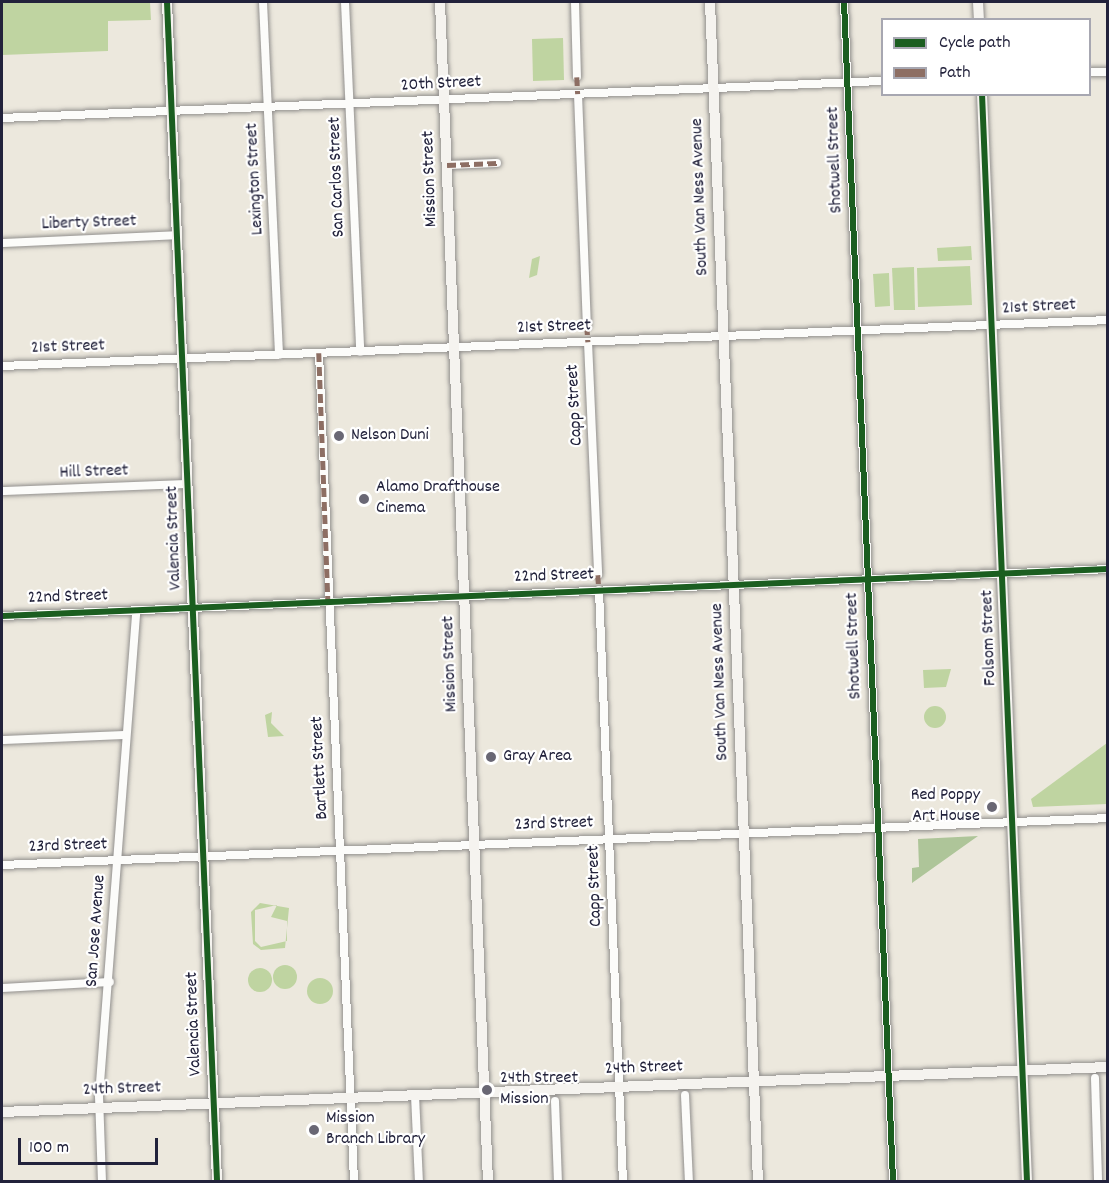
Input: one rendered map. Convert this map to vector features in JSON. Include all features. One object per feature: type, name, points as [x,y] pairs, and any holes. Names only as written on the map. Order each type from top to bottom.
[{"type":"street","name":"Valencia Street","points":[[167,2],[217,1182]]},
{"type":"street","name":"Lexington Street","points":[[263,2],[279,355]]},
{"type":"street","name":"San Carlos Street","points":[[345,2],[360,352]]},
{"type":"street","name":"Mission Street","points":[[440,2],[488,1182]]},
{"type":"street","points":[[574,2],[577,77]]},
{"type":"street","name":"South Van Ness Avenue","points":[[710,2],[758,1182]]},
{"type":"street","name":"Shotwell Street","points":[[844,2],[893,1182]]},
{"type":"street","points":[[978,2],[979,18]]},
{"type":"street","points":[[1091,72],[1107,72]]},
{"type":"street","name":"20th Street","points":[[2,118],[881,81]]},
{"type":"street","points":[[578,94],[587,326]]},
{"type":"street","name":"Folsom Street","points":[[982,96],[1027,1182]]},
{"type":"street","points":[[447,165],[496,163]]},
{"type":"street","name":"Liberty Street","points":[[2,243],[177,236]]},
{"type":"street","name":"21st Street","points":[[2,366],[1107,320]]},
{"type":"street","name":"Capp Street","points":[[588,342],[598,575]]},
{"type":"street","name":"Bartlett Street","points":[[319,353],[354,1182]]},
{"type":"street","name":"Hill Street","points":[[2,491],[188,484]]},
{"type":"street","name":"22nd Street","points":[[2,615],[1107,569]]},
{"type":"street","name":"Capp Street","points":[[598,590],[623,1182]]},
{"type":"street","name":"San Jose Avenue","points":[[102,1182],[99,1108],[136,610]]},
{"type":"street","points":[[2,740],[126,735]]},
{"type":"street","name":"23rd Street","points":[[2,865],[1107,818]]},
{"type":"street","points":[[2,988],[110,982]]},
{"type":"street","name":"24th Street","points":[[2,1112],[1107,1067]]},
{"type":"street","points":[[1095,1078],[1098,1182]]},
{"type":"street","points":[[414,1095],[418,1182]]},
{"type":"street","points":[[685,1095],[689,1182]]},
{"type":"street","points":[[555,1101],[558,1182]]},
{"type":"green space","points":[[2,2],[150,2],[151,20],[108,21],[108,51],[2,55]]},
{"type":"green space","points":[[563,38],[564,80],[533,81],[532,39]]},
{"type":"green space","points":[[971,246],[972,260],[938,261],[937,248]]},
{"type":"green space","points":[[540,256],[537,275],[529,278],[532,259]]},
{"type":"green space","points":[[970,266],[972,305],[918,307],[917,268]]},
{"type":"green space","points":[[914,267],[915,310],[894,310],[892,268]]},
{"type":"green space","points":[[889,273],[890,306],[875,307],[873,274]]},
{"type":"green space","points":[[951,669],[946,687],[924,688],[923,670]]},
{"type":"green space","points":[[935,706],[943,709],[946,717],[943,725],[935,728],[927,725],[924,717],[927,709]]},
{"type":"green space","points":[[272,712],[271,723],[284,736],[268,737],[265,715]]},
{"type":"green space","points":[[1107,743],[1107,804],[1033,807],[1031,799]]},
{"type":"green space","points":[[978,836],[912,883],[912,868],[919,867],[918,839]]},
{"type":"green space","points":[[260,903],[275,906],[255,910],[255,941],[261,947],[286,941],[285,948],[261,950],[253,944],[251,912]]},
{"type":"green space","points":[[277,906],[289,908],[287,928],[287,921],[271,917]]},
{"type":"green space","points":[[285,965],[294,968],[297,977],[294,986],[285,989],[276,986],[273,977],[276,968]]},
{"type":"green space","points":[[260,968],[269,971],[272,980],[269,989],[260,992],[251,989],[248,980],[251,971]]},
{"type":"green space","points":[[320,978],[329,982],[333,991],[329,1000],[320,1004],[311,1000],[307,991],[311,982]]},
{"type":"marked path","points":[[577,77],[578,94]]},
{"type":"marked path","points":[[447,165],[497,163]]},
{"type":"marked path","points":[[587,326],[588,342]]},
{"type":"marked path","points":[[319,353],[328,601]]},
{"type":"marked path","points":[[598,575],[599,590]]},
{"type":"cycle path","points":[[167,2],[217,1182]]},
{"type":"cycle path","points":[[844,2],[893,1182]]},
{"type":"cycle path","points":[[982,96],[1027,1182]]},
{"type":"cycle path","points":[[2,616],[1108,569]]},
{"type":"place","name":"Nelson Duni","points":[[339,436]]},
{"type":"place","name":"Alamo Drafthouse Cinema","points":[[364,499]]},
{"type":"place","name":"Gray Area","points":[[491,757]]},
{"type":"place","name":"Red Poppy Art House","points":[[992,807]]},
{"type":"place","name":"24th Street Mission","points":[[487,1090]]},
{"type":"place","name":"Mission Branch Library","points":[[314,1130]]}]
